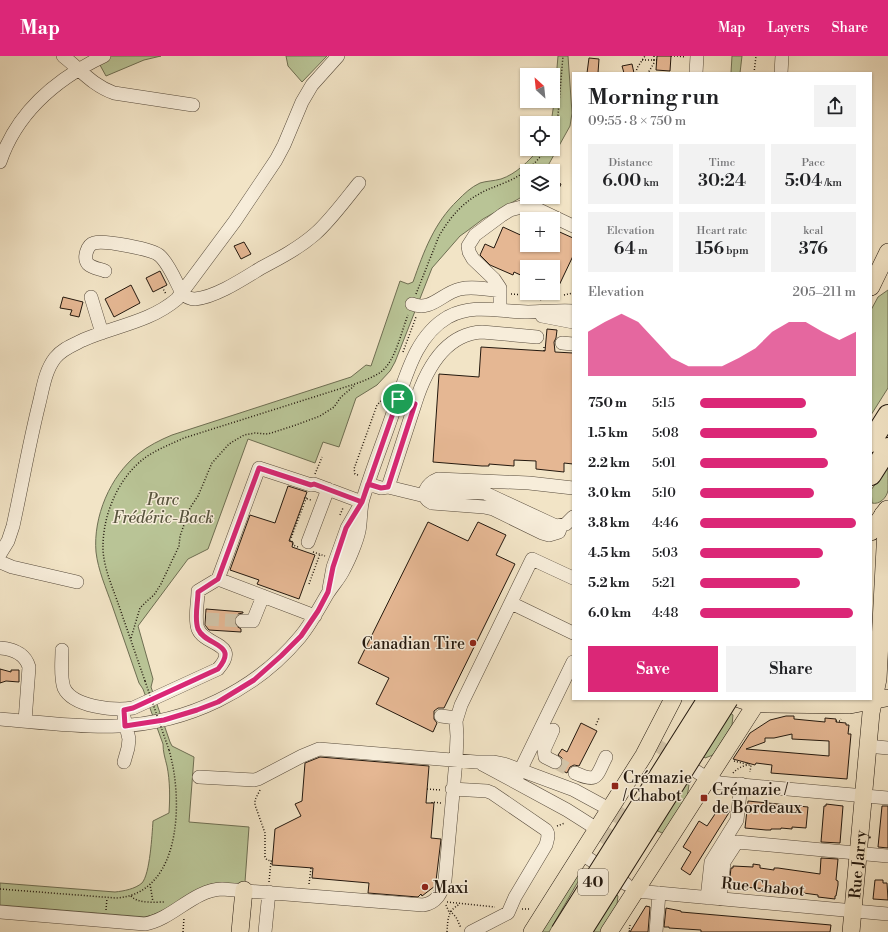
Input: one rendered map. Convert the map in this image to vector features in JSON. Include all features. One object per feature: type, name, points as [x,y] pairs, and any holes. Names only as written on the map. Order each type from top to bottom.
[{"type":"highway","points":[[872,440],[888,415]]},
{"type":"highway","points":[[872,473],[888,448]]},
{"type":"highway","points":[[624,832],[652,763],[691,700]]},
{"type":"highway","name":"40","points":[[561,932],[707,700]]},
{"type":"highway","name":"40","points":[[581,932],[727,700]]},
{"type":"main road","points":[[872,285],[888,252]]},
{"type":"main road","points":[[872,531],[886,511]]},
{"type":"main road","name":"Rue Jarry","points":[[851,932],[868,746],[884,649],[886,511]]},
{"type":"main road","points":[[532,932],[582,854],[599,831],[654,744],[673,700]]},
{"type":"main road","points":[[610,932],[631,887],[658,841],[701,774],[757,701],[850,704],[870,700]]},
{"type":"main road","points":[[240,932],[244,890]]},
{"type":"street","points":[[63,56],[80,69],[93,83],[114,93],[193,105]]},
{"type":"street","points":[[0,162],[11,139],[28,112],[61,80],[104,56]]},
{"type":"street","points":[[0,554],[8,541],[13,526],[33,428],[50,367],[56,358],[64,349],[92,336],[143,320],[166,308],[182,293],[235,221],[276,160],[302,102],[312,85],[338,56]]},
{"type":"street","points":[[781,72],[782,56]]},
{"type":"street","points":[[692,57],[696,72]]},
{"type":"street","points":[[105,271],[87,263],[85,257],[86,252],[89,246],[93,243],[101,242],[152,250],[164,261],[182,293],[190,299],[208,296],[290,252],[317,232],[359,183]]},
{"type":"street","points":[[505,292],[473,259],[469,252],[468,246],[471,239],[475,235],[506,212],[529,205],[572,226]]},
{"type":"street","points":[[416,305],[426,306],[450,292],[461,288],[505,292]]},
{"type":"street","points":[[500,309],[505,292]]},
{"type":"street","points":[[90,297],[102,333]]},
{"type":"street","points":[[0,719],[100,726],[125,726],[152,723],[207,706],[254,680],[288,650],[301,636],[315,616],[328,592],[333,567],[356,499],[368,484],[398,399],[418,350],[427,336],[437,325],[450,317],[466,310],[486,308],[526,312],[565,322],[572,322]]},
{"type":"street","points":[[526,312],[572,311]]},
{"type":"street","points":[[388,487],[420,387],[432,364],[448,346],[462,337],[475,332],[537,337]]},
{"type":"street","points":[[398,399],[415,404]]},
{"type":"street","points":[[62,650],[62,679],[67,693],[74,699],[84,703],[112,709],[124,710],[133,708],[218,669],[226,656],[220,645],[204,637],[198,628],[198,592],[218,579],[259,468],[356,499]]},
{"type":"street","points":[[425,496],[428,485],[438,479],[529,483],[572,488]]},
{"type":"street","points":[[368,484],[381,488],[388,487],[425,496],[438,491],[486,493],[551,524],[561,526],[566,524],[572,518]]},
{"type":"street","points":[[308,542],[328,489]]},
{"type":"street","points":[[0,912],[145,924],[161,918],[211,890],[222,888],[244,890],[269,889],[423,905],[431,902],[441,893],[445,880],[449,789],[456,760],[456,718],[461,706],[532,559],[572,578]]},
{"type":"street","points":[[0,562],[12,567],[77,582]]},
{"type":"street","points":[[218,579],[315,616]]},
{"type":"street","points":[[242,621],[253,621],[263,596]]},
{"type":"street","points":[[511,603],[572,633]]},
{"type":"street","points":[[0,648],[14,650],[28,662],[29,666],[25,721]]},
{"type":"street","points":[[517,776],[572,664]]},
{"type":"street","points":[[124,710],[125,726],[129,739],[124,762]]},
{"type":"street","points":[[440,716],[456,718]]},
{"type":"street","points":[[553,730],[544,750],[545,756],[554,762]]},
{"type":"street","points":[[868,746],[888,748]]},
{"type":"street","points":[[199,776],[254,780],[319,749],[500,763],[599,831]]},
{"type":"street","points":[[575,772],[590,779],[594,778],[606,757]]},
{"type":"street","points":[[701,774],[716,782],[888,798]]},
{"type":"street","points":[[517,776],[574,790],[612,810]]},
{"type":"street","points":[[713,898],[710,862],[737,820],[741,784]]},
{"type":"street","points":[[449,789],[486,791],[492,793],[546,830],[548,834],[546,845],[517,893],[508,912],[471,932]]},
{"type":"street","points":[[713,898],[724,862],[737,842],[888,856]]},
{"type":"street","points":[[582,854],[631,887]]},
{"type":"street","name":"Rue Chabot","points":[[631,887],[659,893],[888,914]]},
{"type":"street","points":[[265,932],[269,889]]},
{"type":"street","points":[[656,932],[659,893]]},
{"type":"path","points":[[558,116],[563,56]]},
{"type":"path","points":[[636,72],[636,68],[645,56]]},
{"type":"path","points":[[649,72],[654,63],[654,56]]},
{"type":"path","points":[[671,56],[692,57]]},
{"type":"path","points":[[754,72],[756,56]]},
{"type":"path","points":[[642,60],[657,60]]},
{"type":"path","points":[[403,352],[416,305],[439,236],[447,223],[459,209],[479,194],[522,174],[541,156]]},
{"type":"path","points":[[505,292],[525,294],[545,301]]},
{"type":"path","points":[[564,295],[572,293]]},
{"type":"path","points":[[0,889],[107,898],[124,898],[131,896],[150,884],[160,874],[165,865],[173,839],[176,784],[169,750],[110,580],[103,551],[106,526],[113,500],[120,485],[136,465],[157,450],[184,438],[355,384],[376,375],[392,358],[416,305]]},
{"type":"path","points":[[130,639],[140,608],[154,595],[161,584],[179,546],[180,536],[190,508],[198,496],[212,462],[229,444],[239,437],[250,433],[268,434],[276,432],[329,411],[355,384]]},
{"type":"path","points":[[356,499],[354,491],[360,476],[355,474],[354,469],[377,405],[385,397],[390,385]]},
{"type":"path","points":[[318,467],[322,457]]},
{"type":"path","points":[[304,498],[311,500]]},
{"type":"path","points":[[309,584],[320,554]]},
{"type":"path","points":[[596,725],[600,718]]},
{"type":"path","points":[[728,759],[750,765],[750,772]]},
{"type":"path","points":[[731,776],[746,763]]},
{"type":"path","points":[[427,789],[449,789]]},
{"type":"path","points":[[258,795],[255,805],[264,833],[265,857],[267,860],[271,861],[269,889]]},
{"type":"path","points":[[432,803],[445,803]]},
{"type":"path","points":[[309,888],[310,868]]},
{"type":"path","points":[[150,884],[153,902]]},
{"type":"path","points":[[105,914],[107,898]]},
{"type":"path","points":[[459,924],[456,917],[450,912],[444,902],[499,907]]},
{"type":"path","points":[[447,932],[450,912],[460,904]]},
{"type":"path","points":[[525,909],[530,909]]},
{"type":"path","points":[[183,932],[184,917]]},
{"type":"path","points":[[630,924],[630,931]]},
{"type":"green space","points":[[95,56],[161,56],[144,60],[106,76]]},
{"type":"green space","points":[[286,56],[327,56],[302,82],[288,66]]},
{"type":"green space","name":"Parc Frédéric-Back","points":[[558,56],[568,56],[572,113],[570,126],[560,144],[560,116],[552,116],[553,108],[560,108],[560,68],[557,68]]},
{"type":"green space","points":[[732,56],[742,56],[740,72],[731,72]]},
{"type":"green space","name":"Parc Frédéric-Back","points":[[533,156],[553,156],[549,164],[524,164]]},
{"type":"green space","name":"Parc Frédéric-Back","points":[[520,168],[520,198],[483,219],[460,236],[432,268],[395,362],[390,371],[377,385],[356,398],[339,447],[323,442],[315,463],[248,439],[208,549],[188,559],[138,626],[153,679],[151,687],[170,742],[172,746],[194,757],[189,822],[249,827],[245,882],[239,884],[210,884],[167,908],[145,917],[0,905],[0,883],[115,892],[136,887],[142,883],[147,871],[153,821],[169,813],[169,777],[163,744],[143,689],[139,683],[102,579],[96,552],[97,525],[101,511],[105,498],[119,474],[128,463],[142,451],[154,443],[172,435],[351,377],[366,365],[371,366],[400,281],[408,284],[413,282],[421,259],[442,218],[465,193],[477,185],[482,182],[507,177]]},
{"type":"green space","points":[[888,290],[888,388],[872,413],[872,308],[878,297]]},
{"type":"green space","points":[[888,467],[888,490],[880,502],[872,503],[872,489]]},
{"type":"green space","points":[[730,713],[733,715],[732,725],[713,755],[701,759]]},
{"type":"green space","points":[[687,780],[687,784],[689,785],[687,797],[665,831],[662,833],[656,830]]},
{"type":"green space","points":[[579,871],[583,873],[549,932],[540,932]]},
{"type":"green space","points":[[616,894],[618,896],[617,904],[601,932],[592,932]]},
{"type":"building","points":[[657,56],[671,56],[670,71],[656,70]]},
{"type":"building","points":[[589,58],[599,59],[598,72],[587,72]]},
{"type":"building","points":[[632,64],[634,72],[624,72],[622,66]]},
{"type":"building","points":[[503,227],[520,235],[520,252],[560,252],[560,232],[572,238],[572,258],[560,283],[560,260],[520,260],[520,275],[514,272],[513,275],[490,265],[480,255],[485,244],[494,248]]},
{"type":"building","points":[[244,242],[251,254],[241,259],[234,246]]},
{"type":"building","points":[[160,271],[167,285],[153,292],[146,278]]},
{"type":"building","points":[[131,285],[140,303],[114,317],[105,299]]},
{"type":"building","points":[[63,297],[83,302],[79,317],[70,315],[72,310],[60,308]]},
{"type":"building","points":[[547,329],[557,330],[554,342],[555,352],[572,353],[572,464],[564,463],[564,472],[536,469],[536,461],[514,460],[514,466],[489,464],[489,466],[482,466],[433,462],[439,374],[479,377],[481,347],[545,351]]},
{"type":"building","points":[[288,486],[307,492],[289,541],[293,542],[292,547],[315,555],[299,599],[257,584],[259,580],[230,570],[250,515],[275,523]]},
{"type":"building","points":[[428,522],[468,541],[478,522],[506,535],[496,555],[515,564],[444,708],[438,708],[434,711],[434,719],[437,723],[433,732],[376,704],[389,678],[358,663]]},
{"type":"building","points":[[206,609],[243,612],[235,617],[234,621],[235,625],[241,629],[241,632],[209,630],[205,625]]},
{"type":"building","points":[[0,669],[11,672],[11,670],[19,670],[19,682],[6,681],[0,683]]},
{"type":"building","points":[[786,716],[794,716],[794,719],[825,722],[825,718],[836,719],[836,722],[846,723],[846,725],[849,725],[848,734],[851,734],[847,779],[771,773],[772,765],[756,763],[755,765],[733,759],[750,733],[770,720]],"holes":[[[792,734],[792,739],[829,741],[829,756],[746,749],[765,742],[765,738],[774,738]]]},
{"type":"building","points":[[581,723],[597,731],[579,766],[574,765],[570,767],[567,773],[559,769],[563,762],[562,758],[558,755],[562,749],[567,752]]},
{"type":"building","points":[[320,757],[429,766],[426,803],[434,803],[431,838],[441,839],[435,886],[422,896],[421,894],[418,897],[368,893],[369,883],[312,878],[313,868],[272,865],[275,829],[301,816],[295,804],[302,801],[305,763]]},
{"type":"building","points":[[748,801],[808,807],[806,828],[792,827],[792,829],[781,828],[766,830],[745,828]]},
{"type":"building","points":[[826,804],[843,806],[840,843],[821,842],[824,806],[826,806]]},
{"type":"building","points":[[721,805],[730,811],[690,875],[681,869],[691,852],[683,847],[699,821],[707,826]]},
{"type":"building","points":[[882,806],[888,806],[888,848],[878,847]]},
{"type":"building","points":[[821,858],[838,859],[836,880],[838,881],[838,885],[835,899],[818,897],[818,895],[796,891],[729,886],[731,868],[733,868],[733,866],[753,867],[753,864],[760,865],[760,868],[774,870],[774,868],[778,868],[820,874]]},
{"type":"building","points":[[875,880],[883,880],[883,883],[887,883],[888,900],[873,899]]},
{"type":"building","points":[[646,906],[650,907],[648,932],[630,932]]},
{"type":"building","points":[[666,908],[681,912],[831,925],[830,932],[701,932],[701,930],[664,927]]},
{"type":"tunnel","points":[[206,619],[242,621]]},
{"type":"tunnel","points":[[657,745],[679,760]]},
{"type":"tunnel","points":[[555,762],[575,773]]},
{"type":"tunnel","points":[[614,812],[640,829]]},
{"type":"tunnel","points":[[601,832],[627,851]]},
{"type":"place","name":"Canadian Tire","points":[[473,643]]},
{"type":"place","name":"Crémazie / Chabot","points":[[615,786]]},
{"type":"place","name":"Crémazie / de Bordeaux","points":[[704,798]]},
{"type":"place","name":"Maxi","points":[[425,887]]},
{"type":"route","points":[[398,399],[368,484],[362,502],[346,528],[333,567],[328,592],[318,611],[301,636],[272,665],[254,680],[218,702],[164,720],[146,724],[125,726],[124,710],[133,708],[218,669],[223,663],[226,656],[220,645],[204,637],[198,628],[198,592],[218,579],[259,468],[311,485],[314,484],[362,502],[368,484],[381,488],[388,487],[415,404],[398,399]]}]
